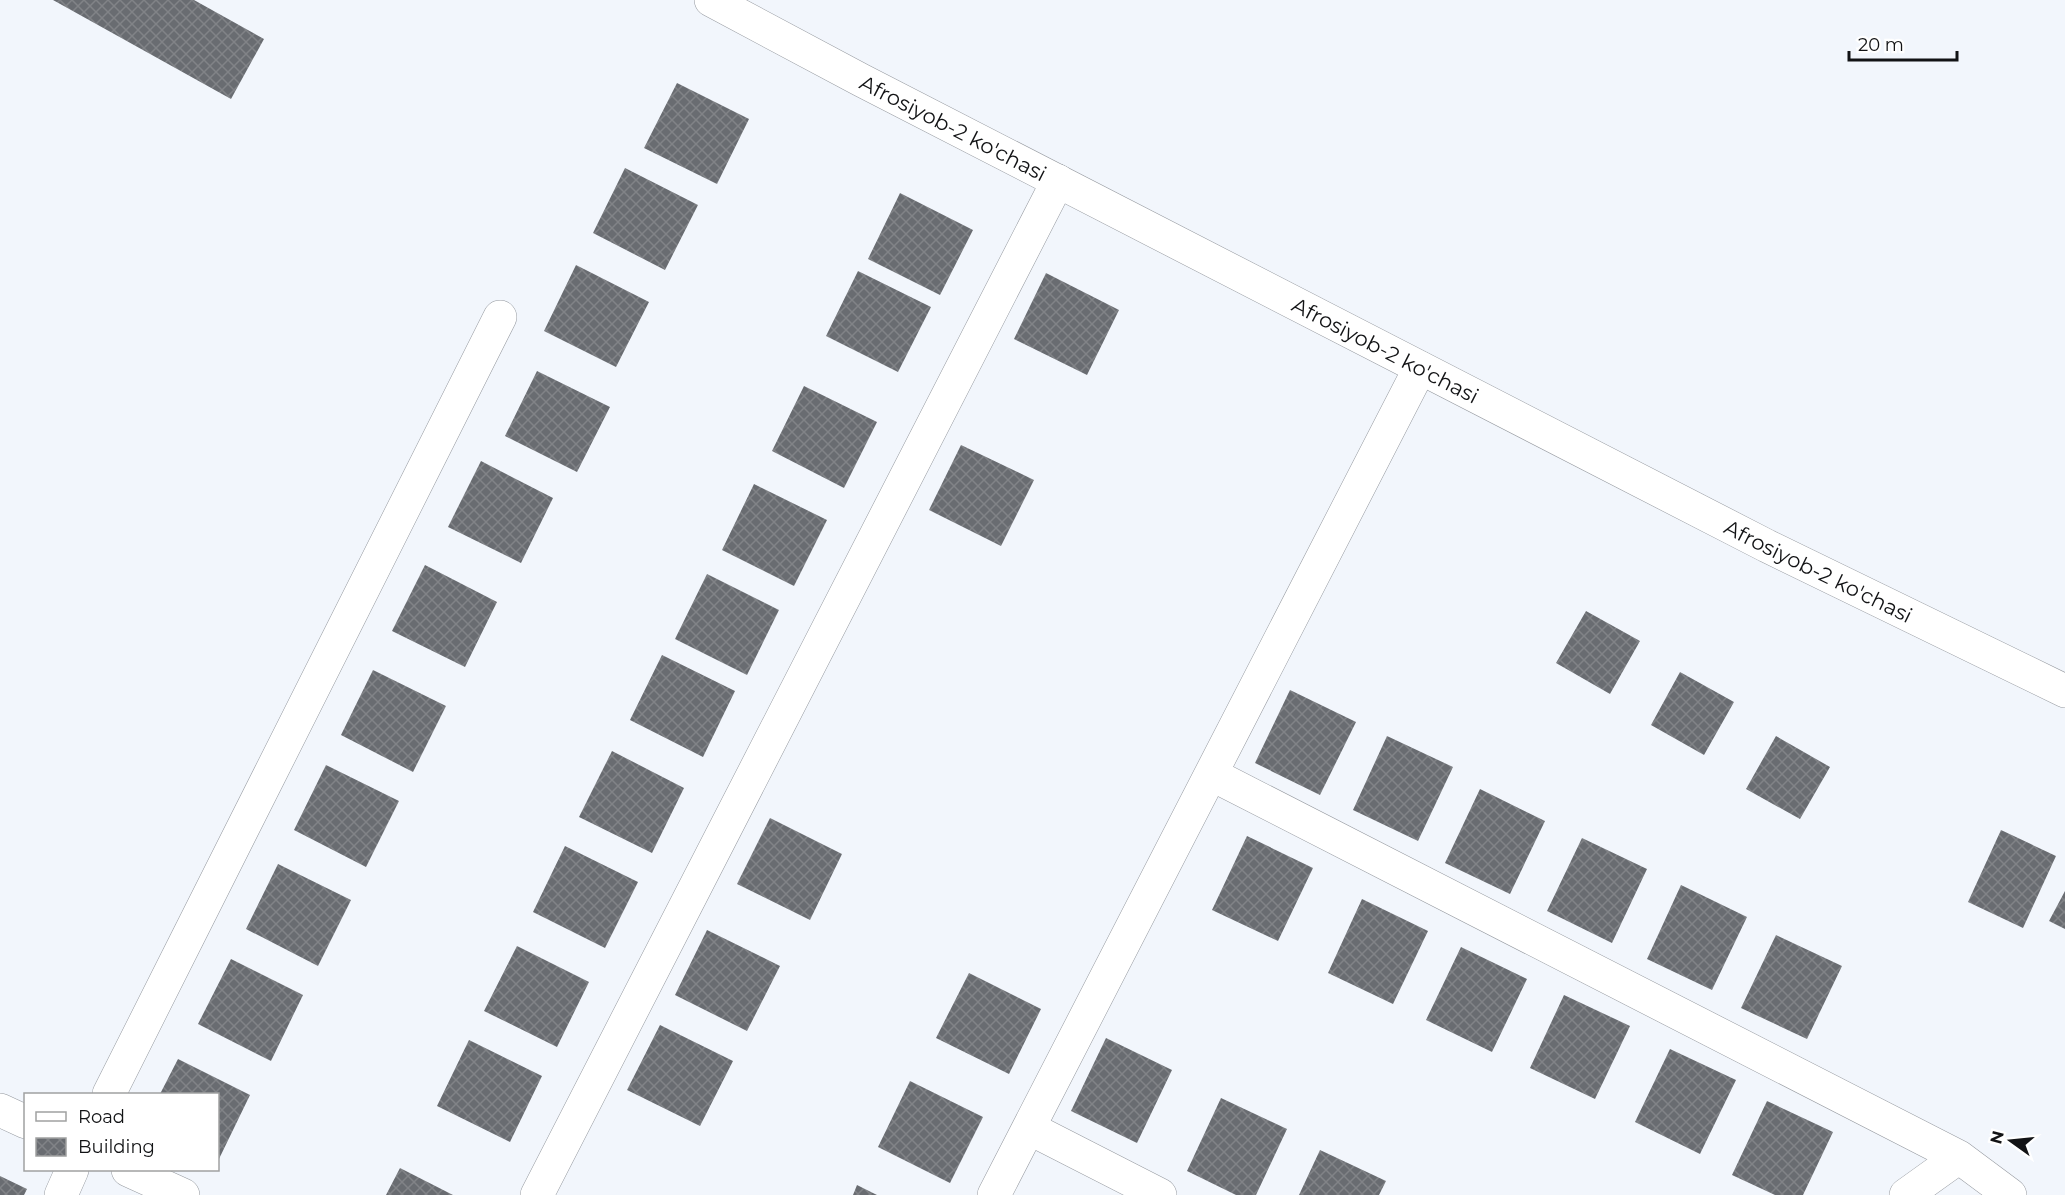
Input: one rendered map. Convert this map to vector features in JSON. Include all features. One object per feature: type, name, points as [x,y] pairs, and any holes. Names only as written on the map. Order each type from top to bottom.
[{"type":"street","name":"Afrosiyob-2 ko'chasi","points":[[711,0],[861,80],[1767,546],[2065,691]]},
{"type":"street","points":[[537,1195],[1058,181]]},
{"type":"street","points":[[110,1093],[500,317]]},
{"type":"street","points":[[994,1195],[1420,368]]},
{"type":"street","points":[[1211,774],[1959,1156],[2010,1195]]},
{"type":"street","points":[[0,1110],[24,1121]]},
{"type":"street","points":[[1029,1128],[1160,1195]]},
{"type":"street","points":[[1906,1195],[1959,1156]]},
{"type":"street","points":[[61,1195],[72,1171]]},
{"type":"street","points":[[130,1171],[183,1195]]},
{"type":"building","points":[[53,0],[194,0],[264,39],[231,99]]},
{"type":"building","points":[[677,83],[749,119],[717,184],[644,148]]},
{"type":"building","points":[[625,168],[698,205],[665,270],[593,233]]},
{"type":"building","points":[[900,193],[973,230],[940,295],[868,259]]},
{"type":"building","points":[[576,265],[649,302],[616,367],[544,331]]},
{"type":"building","points":[[858,271],[931,307],[898,372],[826,336]]},
{"type":"building","points":[[1046,273],[1119,310],[1087,375],[1014,339]]},
{"type":"building","points":[[537,371],[610,407],[577,472],[505,436]]},
{"type":"building","points":[[804,386],[877,422],[844,488],[772,451]]},
{"type":"building","points":[[961,445],[1034,480],[1001,546],[929,510]]},
{"type":"building","points":[[481,461],[553,498],[521,563],[448,527]]},
{"type":"building","points":[[754,484],[827,520],[794,586],[722,550]]},
{"type":"building","points":[[425,565],[497,602],[465,667],[392,631]]},
{"type":"building","points":[[707,574],[779,610],[747,675],[675,639]]},
{"type":"building","points":[[1586,611],[1640,641],[1610,694],[1556,663]]},
{"type":"building","points":[[662,655],[735,691],[703,757],[630,720]]},
{"type":"building","points":[[373,670],[446,706],[413,772],[341,735]]},
{"type":"building","points":[[1680,672],[1734,702],[1704,755],[1651,725]]},
{"type":"building","points":[[1290,690],[1356,722],[1320,795],[1255,763]]},
{"type":"building","points":[[1387,736],[1453,767],[1418,841],[1353,810]]},
{"type":"building","points":[[1776,736],[1830,767],[1800,819],[1746,789]]},
{"type":"building","points":[[612,751],[684,788],[652,853],[579,817]]},
{"type":"building","points":[[326,765],[399,801],[366,867],[294,830]]},
{"type":"building","points":[[1480,789],[1545,821],[1510,894],[1445,863]]},
{"type":"building","points":[[770,818],[842,854],[810,920],[737,884]]},
{"type":"building","points":[[2001,830],[2056,856],[2023,928],[1968,902]]},
{"type":"building","points":[[1247,836],[1313,868],[1278,941],[1212,910]]},
{"type":"building","points":[[1582,838],[1647,869],[1612,943],[1547,911]]},
{"type":"building","points":[[565,846],[638,882],[605,948],[533,912]]},
{"type":"building","points":[[278,864],[351,900],[318,966],[246,929]]},
{"type":"building","points":[[1681,885],[1747,917],[1712,990],[1647,959]]},
{"type":"building","points":[[2065,891],[2065,929],[2049,921]]},
{"type":"building","points":[[1362,899],[1428,931],[1393,1004],[1328,973]]},
{"type":"building","points":[[707,930],[780,966],[747,1031],[675,995]]},
{"type":"building","points":[[1776,935],[1842,966],[1807,1039],[1741,1008]]},
{"type":"building","points":[[517,946],[589,982],[557,1047],[484,1011]]},
{"type":"building","points":[[1461,947],[1527,979],[1492,1052],[1426,1020]]},
{"type":"building","points":[[231,959],[303,995],[271,1061],[198,1024]]},
{"type":"building","points":[[969,973],[1041,1009],[1009,1074],[936,1038]]},
{"type":"building","points":[[1564,995],[1630,1026],[1595,1099],[1530,1068]]},
{"type":"building","points":[[660,1025],[733,1061],[700,1126],[627,1090]]},
{"type":"building","points":[[1106,1038],[1172,1070],[1137,1143],[1071,1111]]},
{"type":"building","points":[[469,1040],[542,1076],[510,1142],[437,1106]]},
{"type":"building","points":[[1670,1049],[1736,1080],[1700,1154],[1635,1122]]},
{"type":"building","points":[[178,1059],[250,1095],[219,1159],[219,1093],[161,1093]]},
{"type":"building","points":[[910,1081],[983,1117],[950,1183],[878,1147]]},
{"type":"building","points":[[1221,1098],[1287,1129],[1256,1195],[1236,1195],[1187,1171]]},
{"type":"building","points":[[1767,1101],[1833,1132],[1803,1195],[1775,1195],[1732,1175]]},
{"type":"building","points":[[1320,1150],[1386,1181],[1379,1195],[1299,1195]]},
{"type":"building","points":[[400,1168],[453,1195],[386,1195]]},
{"type":"building","points":[[0,1176],[27,1189],[24,1195],[0,1195]]},
{"type":"building","points":[[857,1185],[877,1195],[853,1195]]}]
